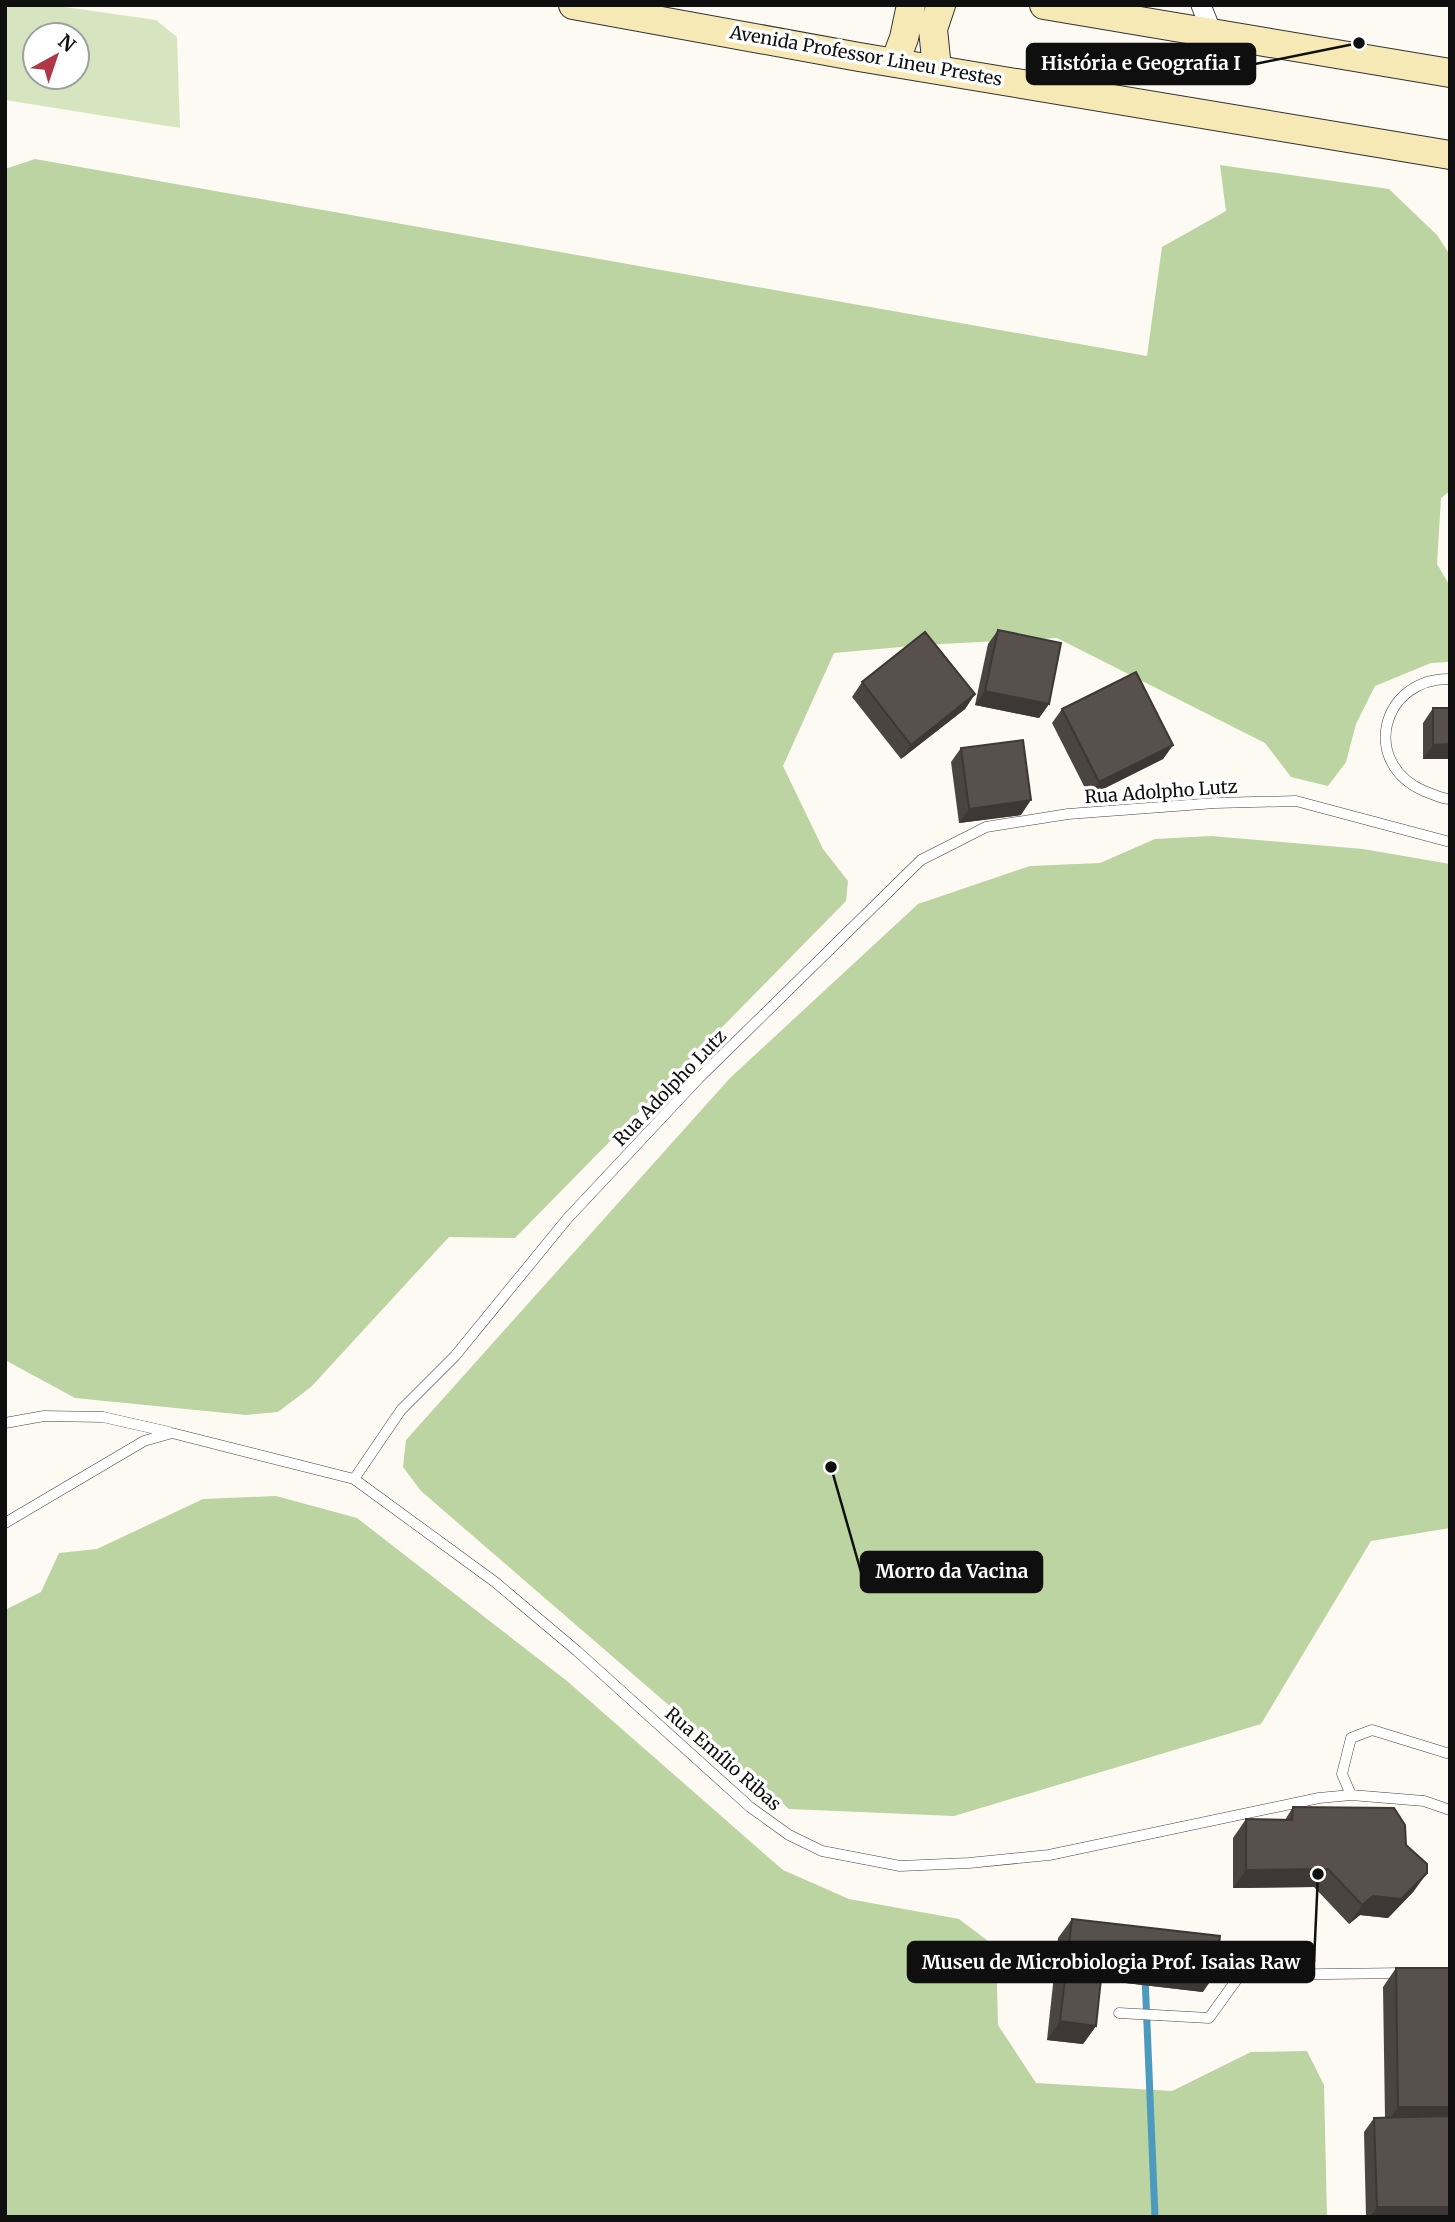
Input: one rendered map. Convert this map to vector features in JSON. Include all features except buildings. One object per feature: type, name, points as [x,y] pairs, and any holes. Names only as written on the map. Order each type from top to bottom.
[{"type":"main road","name":"Avenida Professor Lineu Prestes","points":[[573,5],[1450,155]]},
{"type":"main road","points":[[895,62],[904,38],[911,5]]},
{"type":"main road","points":[[937,69],[933,29],[941,5]]},
{"type":"main road","points":[[1044,5],[1450,73]]},
{"type":"street","points":[[1201,5],[1212,33]]},
{"type":"lane","points":[[1450,679],[1438,678],[1418,685],[1401,696],[1388,716],[1385,735],[1388,753],[1400,776],[1417,788],[1450,799]]},
{"type":"lane","name":"Rua Adolpho Lutz","points":[[354,1479],[401,1410],[455,1356],[567,1219],[699,1078],[921,860],[986,827],[1068,814],[1215,803],[1296,801],[1450,842]]},
{"type":"lane","points":[[5,1423],[44,1416],[103,1417],[354,1479]]},
{"type":"lane","points":[[5,1523],[144,1441],[172,1433]]},
{"type":"lane","name":"Rua Emílio Ribas","points":[[354,1479],[495,1581],[750,1807],[789,1835],[822,1851],[900,1866],[969,1863],[1049,1855],[1319,1798],[1351,1795],[1424,1801],[1450,1810]]},
{"type":"lane","points":[[1351,1795],[1342,1774],[1351,1738],[1372,1730],[1450,1754]]},
{"type":"lane","points":[[1119,2013],[1209,2018],[1240,1975],[1422,1972]]},
{"type":"green space","points":[[5,5],[51,5],[156,20],[177,37],[180,128],[5,100]]},
{"type":"green space","points":[[35,159],[1147,356],[1162,247],[1226,211],[1220,165],[1389,189],[1437,235],[1450,255],[1450,491],[1441,498],[1437,564],[1450,586],[1450,662],[1431,663],[1375,686],[1356,724],[1346,762],[1328,786],[1291,777],[1265,743],[1057,638],[834,653],[783,766],[823,849],[848,881],[846,901],[515,1238],[449,1237],[311,1387],[278,1412],[246,1415],[75,1398],[5,1360],[5,169]]},
{"type":"green space","points":[[1211,836],[1363,849],[1450,864],[1450,1528],[1371,1541],[1261,1724],[954,1816],[789,1809],[421,1491],[403,1467],[406,1440],[730,1078],[918,904],[1030,866],[1100,863],[1155,839]]},
{"type":"green space","points":[[276,1496],[357,1518],[567,1681],[783,1870],[849,1899],[959,1919],[996,1947],[998,2025],[1036,2083],[1172,2091],[1251,2052],[1307,2051],[1324,2085],[1327,2217],[5,2217],[5,1610],[41,1592],[59,1553],[97,1549],[203,1499]]},
{"type":"waterway","points":[[1145,1976],[1155,2217]]},
{"type":"place","name":"História e Geografia I","points":[[1359,43]]},
{"type":"place","name":"Morro da Vacina","points":[[831,1467]]},
{"type":"place","name":"Museu de Microbiologia Prof. Isaias Raw","points":[[1318,1874]]}]
